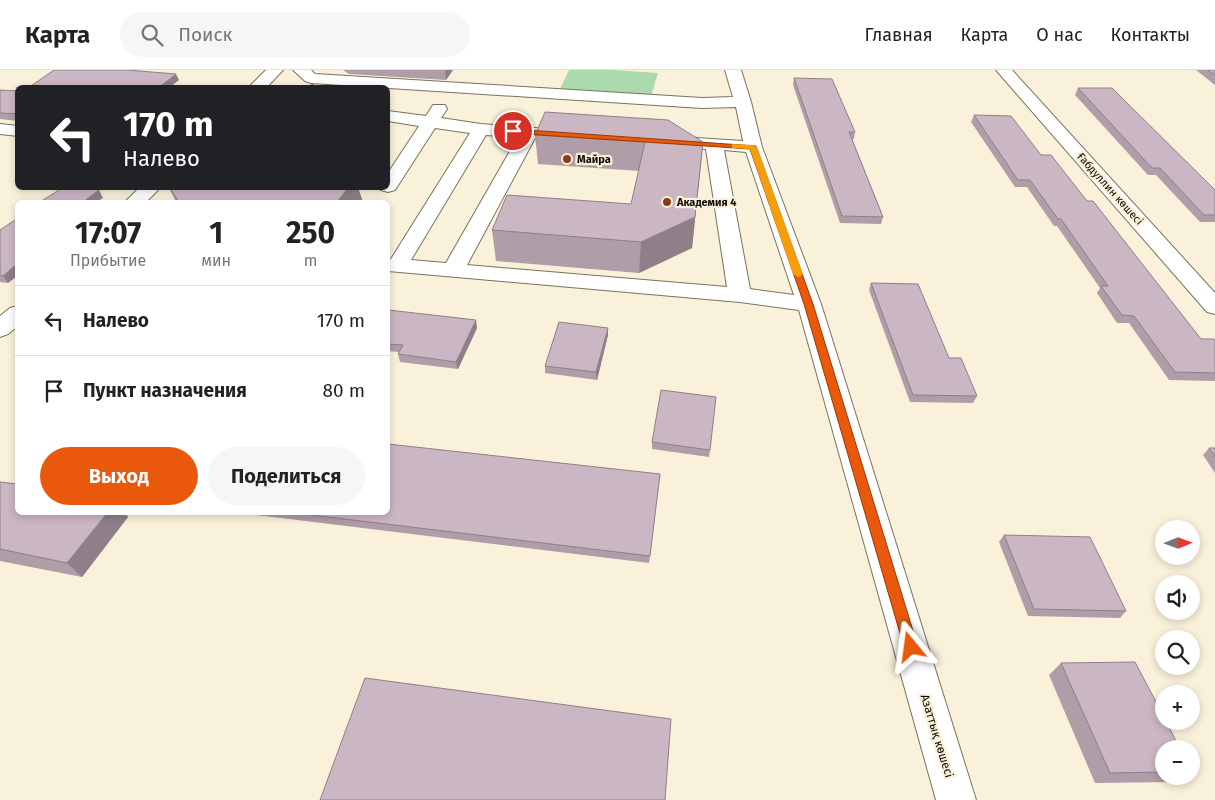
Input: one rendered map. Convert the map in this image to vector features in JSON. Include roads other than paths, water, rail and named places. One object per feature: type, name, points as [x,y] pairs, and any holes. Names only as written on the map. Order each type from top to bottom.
[{"type":"street","points":[[259,85],[274,70]]},
{"type":"street","points":[[301,70],[311,78],[702,103],[743,102]]},
{"type":"street","points":[[390,182],[464,70]]},
{"type":"street","name":"Азаттық көшесі","points":[[733,70],[743,102],[753,147],[809,304],[956,800]]},
{"type":"street","name":"Ғабдуллин көшесі","points":[[1004,70],[1215,308]]},
{"type":"street","points":[[390,116],[481,129],[587,136]]},
{"type":"street","points":[[0,129],[15,131]]},
{"type":"street","points":[[481,129],[392,266],[740,295],[809,304]]},
{"type":"street","points":[[453,271],[529,133]]},
{"type":"street","points":[[646,140],[753,147]]},
{"type":"street","points":[[714,145],[740,295]]},
{"type":"street","points":[[137,200],[148,190]]},
{"type":"street","points":[[0,329],[15,316]]},
{"type":"place","name":"Майра","points":[[567,159]]},
{"type":"place","name":"Академия 4","points":[[667,202]]}]
